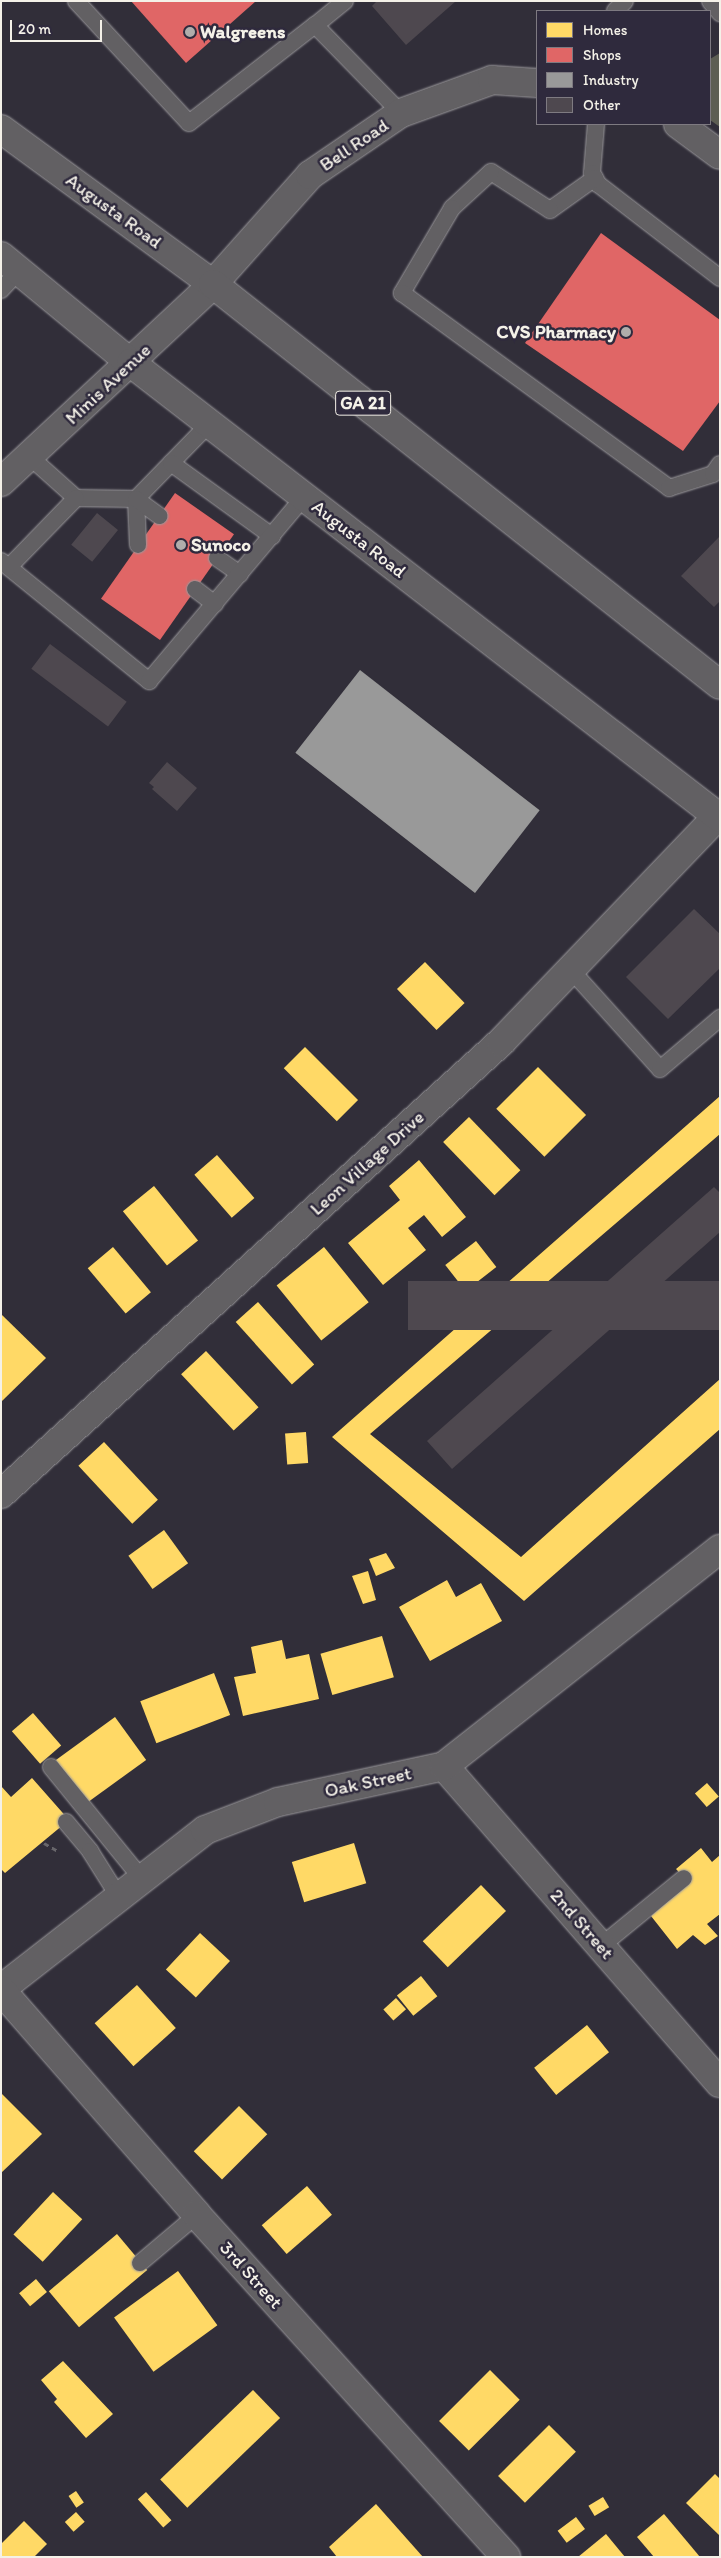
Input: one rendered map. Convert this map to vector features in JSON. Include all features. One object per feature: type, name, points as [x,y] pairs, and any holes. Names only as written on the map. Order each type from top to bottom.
[{"type":"main road","name":"Bell Road","points":[[213,284],[310,175],[401,113],[492,80],[536,83]]},
{"type":"main road","points":[[679,125],[720,155]]},
{"type":"main road","name":"Augusta Road","points":[[1,129],[213,284],[720,685]]},
{"type":"main road","name":"Augusta Road","points":[[7,273],[131,363],[719,817]]},
{"type":"main road","name":"Minis Avenue","points":[[1,482],[131,363],[213,284]]},
{"type":"main road","name":"Leon Village Drive","points":[[1,1494],[502,1042],[719,817]]},
{"type":"main road","name":"Oak Street","points":[[1,1989],[205,1830],[278,1802],[444,1766],[720,1549]]},
{"type":"main road","name":"2nd Street","points":[[444,1766],[720,2083]]},
{"type":"main road","name":"3rd Street","points":[[1,1989],[197,2215],[506,2557]]},
{"type":"lane","points":[[76,1],[189,123],[345,1]]},
{"type":"lane","points":[[615,10],[625,1]]},
{"type":"lane","points":[[710,1],[720,13]]},
{"type":"lane","points":[[315,25],[401,113]]},
{"type":"lane","points":[[596,125],[592,173],[598,184],[720,278]]},
{"type":"lane","points":[[595,178],[550,210],[491,172],[452,208],[402,293],[669,488],[713,474],[720,464]]},
{"type":"lane","points":[[138,545],[136,499],[209,424]]},
{"type":"lane","points":[[29,456],[76,498],[136,499],[159,516]]},
{"type":"lane","points":[[171,463],[272,536]]},
{"type":"lane","points":[[76,498],[5,564],[149,681],[304,497]]},
{"type":"lane","points":[[217,558],[240,574]]},
{"type":"lane","points":[[195,589],[214,604]]},
{"type":"lane","points":[[571,970],[660,1069],[720,1018]]},
{"type":"lane","points":[[51,1768],[142,1879]]},
{"type":"lane","points":[[66,1822],[90,1851],[119,1897]]},
{"type":"lane","points":[[601,1946],[684,1878]]},
{"type":"lane","points":[[140,2263],[197,2215]]},
{"type":"shaded area","points":[[720,53],[720,127],[711,121],[711,58]]},
{"type":"building: Homes","points":[[425,962],[465,1003],[437,1030],[397,989]]},
{"type":"building: Homes","points":[[305,1047],[358,1100],[337,1121],[284,1068]]},
{"type":"building: Homes","points":[[538,1067],[586,1115],[544,1157],[496,1109]]},
{"type":"building: Homes","points":[[720,1096],[720,1134],[370,1434],[521,1557],[720,1379],[720,1429],[524,1601],[332,1437]]},
{"type":"building: Homes","points":[[469,1117],[520,1170],[495,1195],[443,1142]]},
{"type":"building: Homes","points":[[217,1155],[254,1198],[232,1218],[194,1175]]},
{"type":"building: Homes","points":[[419,1160],[466,1217],[442,1237],[424,1215],[408,1228],[426,1250],[383,1285],[348,1243],[400,1200],[389,1186]]},
{"type":"building: Homes","points":[[154,1186],[198,1240],[167,1266],[123,1211]]},
{"type":"building: Homes","points":[[476,1241],[496,1267],[466,1291],[445,1265]]},
{"type":"building: Homes","points":[[113,1247],[151,1292],[126,1313],[88,1268]]},
{"type":"building: Homes","points":[[324,1247],[369,1302],[321,1341],[277,1285]]},
{"type":"building: Homes","points":[[258,1302],[314,1364],[292,1384],[236,1322]]},
{"type":"building: Homes","points":[[1,1314],[46,1358],[1,1402]]},
{"type":"building: Homes","points":[[206,1351],[259,1407],[234,1431],[181,1374]]},
{"type":"building: Homes","points":[[306,1432],[308,1463],[287,1464],[285,1433]]},
{"type":"building: Homes","points":[[104,1442],[158,1500],[132,1524],[78,1466]]},
{"type":"building: Homes","points":[[164,1530],[188,1563],[153,1589],[128,1556]]},
{"type":"building: Homes","points":[[386,1553],[395,1568],[376,1576],[369,1559]]},
{"type":"building: Homes","points":[[368,1571],[376,1600],[363,1604],[352,1576]]},
{"type":"building: Homes","points":[[447,1580],[456,1597],[481,1583],[502,1621],[430,1661],[399,1607]]},
{"type":"building: Homes","points":[[382,1636],[394,1677],[332,1695],[320,1654]]},
{"type":"building: Homes","points":[[282,1640],[286,1659],[309,1654],[319,1699],[243,1716],[234,1677],[256,1673],[251,1647]]},
{"type":"building: Homes","points":[[214,1673],[230,1715],[156,1743],[140,1701]]},
{"type":"building: Homes","points":[[33,1713],[61,1745],[40,1764],[12,1731]]},
{"type":"building: Homes","points":[[115,1717],[146,1760],[87,1803],[56,1760]]},
{"type":"building: Homes","points":[[32,1778],[69,1820],[5,1873],[1,1869],[1,1786],[11,1797]]},
{"type":"building: Homes","points":[[707,1783],[719,1797],[707,1807],[695,1793]]},
{"type":"building: Homes","points":[[354,1843],[366,1883],[304,1902],[292,1862]]},
{"type":"building: Homes","points":[[701,1848],[712,1862],[720,1855],[720,1914],[707,1924],[718,1936],[705,1945],[693,1935],[677,1949],[651,1916],[689,1883],[676,1869]]},
{"type":"building: Homes","points":[[481,1885],[506,1911],[448,1967],[423,1941]]},
{"type":"building: Homes","points":[[200,1933],[230,1961],[196,1998],[166,1970]]},
{"type":"building: Homes","points":[[421,1976],[437,1996],[413,2016],[397,1996]]},
{"type":"building: Homes","points":[[137,1985],[176,2028],[133,2066],[95,2023]]},
{"type":"building: Homes","points":[[396,1998],[406,2009],[393,2021],[383,2009]]},
{"type":"building: Homes","points":[[587,2025],[609,2052],[556,2095],[534,2068]]},
{"type":"building: Homes","points":[[1,2093],[42,2134],[1,2173]]},
{"type":"building: Homes","points":[[239,2106],[267,2134],[222,2180],[194,2151]]},
{"type":"building: Homes","points":[[307,2186],[332,2215],[287,2254],[262,2225]]},
{"type":"building: Homes","points":[[53,2192],[82,2219],[43,2262],[13,2234]]},
{"type":"building: Homes","points":[[117,2234],[147,2270],[79,2327],[49,2291]]},
{"type":"building: Homes","points":[[178,2271],[217,2325],[153,2372],[114,2317]]},
{"type":"building: Homes","points":[[36,2279],[47,2292],[30,2306],[19,2293]]},
{"type":"building: Homes","points":[[63,2361],[113,2414],[86,2438],[54,2402],[57,2399],[41,2380]]},
{"type":"building: Homes","points":[[490,2370],[520,2400],[469,2451],[439,2421]]},
{"type":"building: Homes","points":[[253,2390],[280,2418],[187,2508],[160,2480]]},
{"type":"building: Homes","points":[[549,2425],[576,2452],[525,2503],[498,2476]]},
{"type":"building: Homes","points":[[715,2474],[720,2479],[720,2536],[686,2503]]},
{"type":"building: Homes","points":[[76,2491],[84,2503],[76,2508],[69,2496]]},
{"type":"building: Homes","points":[[146,2492],[171,2520],[163,2528],[138,2499]]},
{"type":"building: Homes","points":[[603,2497],[609,2507],[595,2516],[588,2506]]},
{"type":"building: Homes","points":[[376,2504],[423,2557],[337,2557],[329,2547]]},
{"type":"building: Homes","points":[[76,2512],[85,2522],[74,2532],[65,2522]]},
{"type":"building: Homes","points":[[664,2514],[700,2557],[654,2557],[637,2537]]},
{"type":"building: Homes","points":[[576,2517],[585,2529],[567,2543],[558,2531]]},
{"type":"building: Homes","points":[[24,2521],[47,2544],[34,2557],[1,2557],[1,2544]]},
{"type":"building: Homes","points":[[606,2534],[625,2557],[578,2557]]},
{"type":"building: Shops","name":"Walgreens","points":[[131,1],[256,1],[186,63]]},
{"type":"building: Shops","name":"CVS Pharmacy","points":[[601,233],[720,320],[720,401],[683,451],[525,343]]},
{"type":"building: Shops","points":[[175,493],[234,534],[160,640],[101,599]]},
{"type":"building: Industry","points":[[360,670],[540,810],[475,893],[295,753]]},
{"type":"building: Other","points":[[377,1],[456,1],[406,45],[372,6]]},
{"type":"building: Other","points":[[97,513],[118,530],[92,562],[71,545]]},
{"type":"building: Other","points":[[720,536],[720,601],[714,607],[681,576]]},
{"type":"building: Other","points":[[50,644],[127,702],[108,727],[31,669]]},
{"type":"building: Other","points":[[167,762],[197,788],[177,811],[152,789],[154,787],[149,783]]},
{"type":"building: Other","points":[[694,909],[720,934],[720,968],[668,1019],[626,977]]},
{"type":"building: Other","points":[[714,1187],[720,1193],[720,1232],[452,1469],[427,1441]]},
{"type":"building: Other","points":[[408,1281],[720,1281],[720,1330],[408,1330]]},
{"type":"place","name":"Walgreens","points":[[190,32]]},
{"type":"place","name":"CVS Pharmacy","points":[[626,332]]},
{"type":"place","name":"Sunoco","points":[[181,545]]}]
